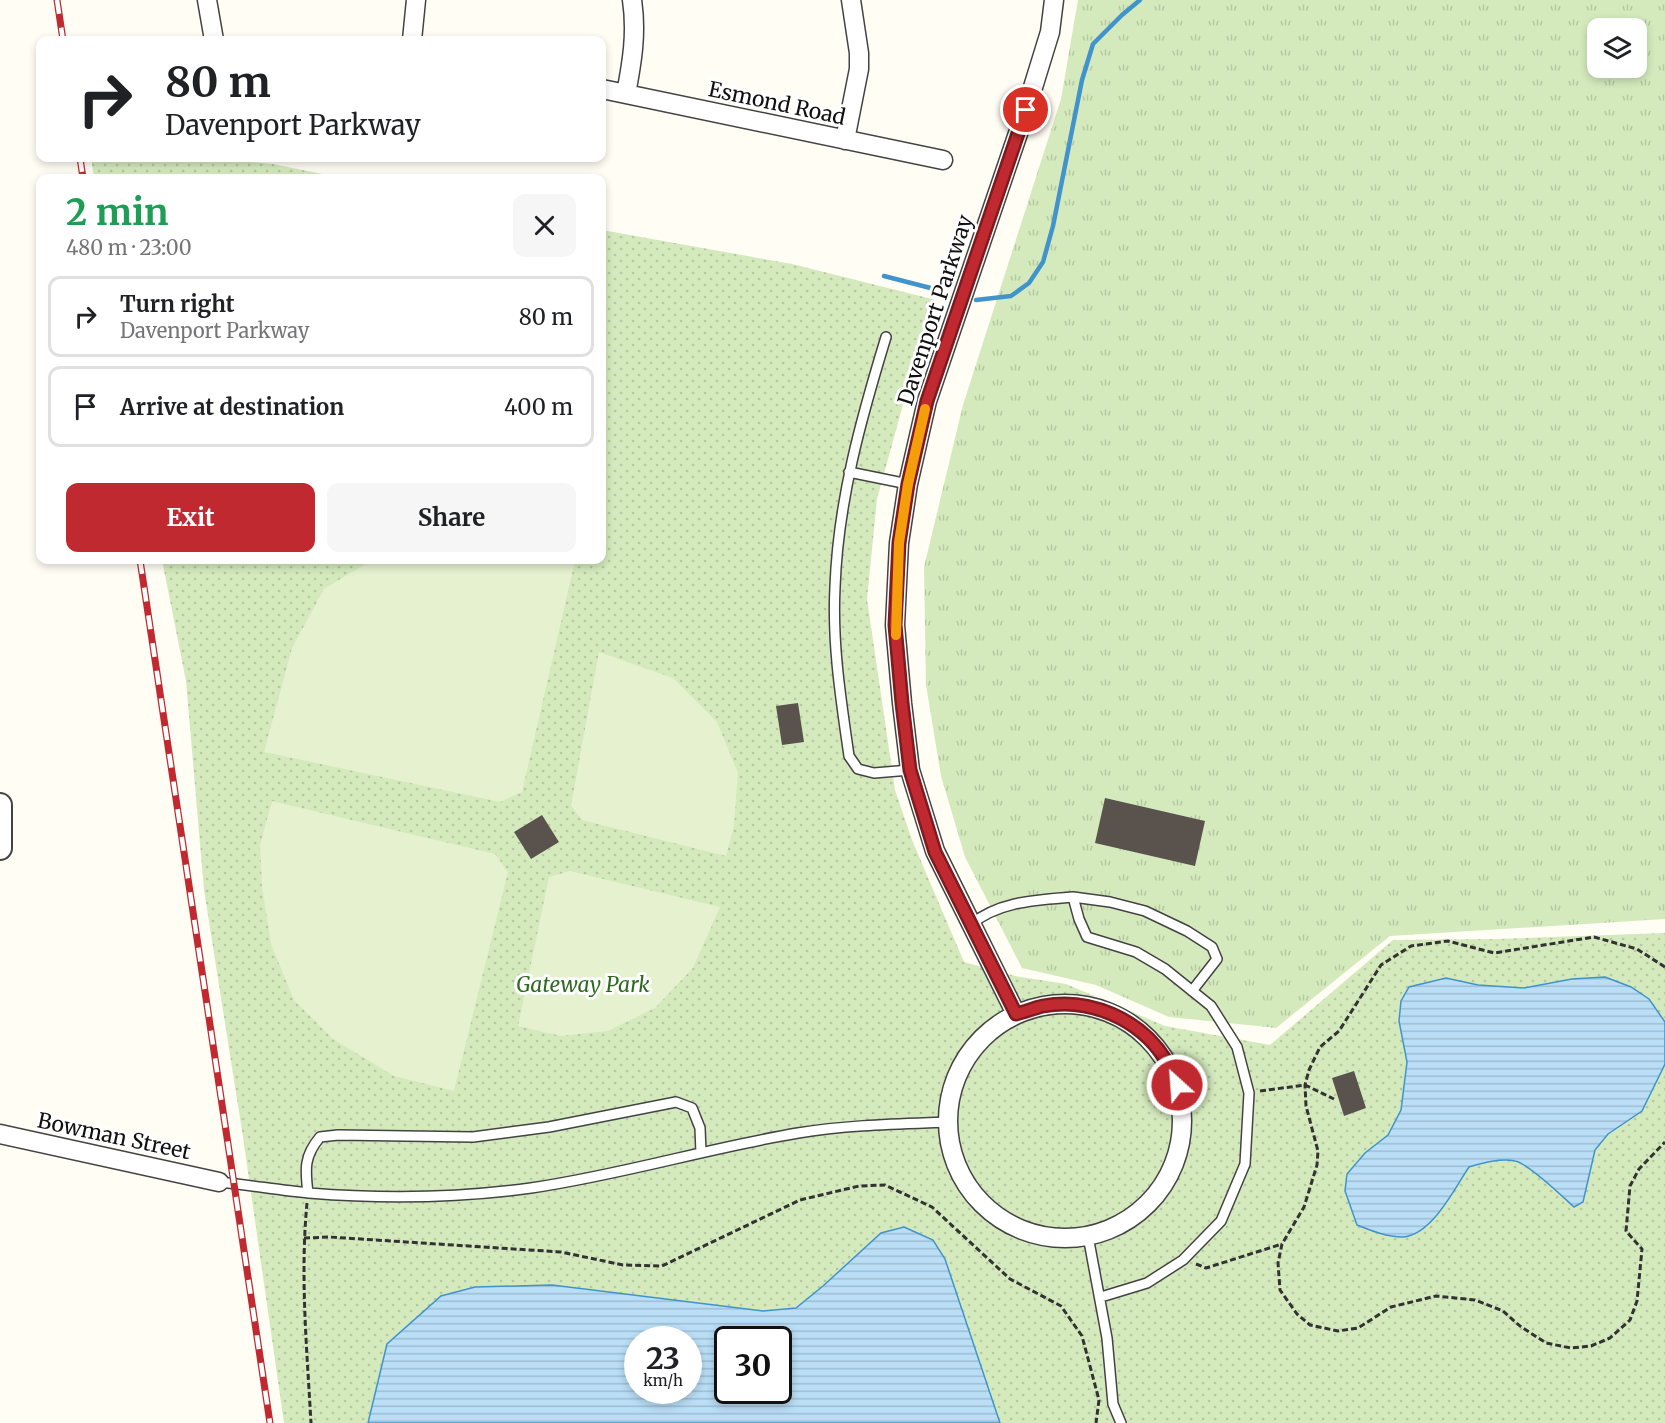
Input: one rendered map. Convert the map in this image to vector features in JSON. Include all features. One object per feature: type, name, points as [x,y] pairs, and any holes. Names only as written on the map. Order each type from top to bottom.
[{"type":"street","points":[[207,0],[213,36]]},
{"type":"street","points":[[412,36],[416,0]]},
{"type":"street","points":[[626,94],[635,51],[635,15],[632,0]]},
{"type":"street","points":[[845,140],[859,69],[859,52],[851,0]]},
{"type":"street","name":"Davenport Parkway","points":[[1016,1014],[935,852],[910,770],[895,625],[899,543],[908,484],[927,401],[1026,110],[1050,32],[1054,0]]},
{"type":"street","name":"Esmond Road","points":[[606,90],[943,160]]},
{"type":"street","points":[[0,805],[0,848]]},
{"type":"street","points":[[1071,1004],[1099,1009],[1125,1020],[1147,1037],[1165,1059],[1177,1085],[1182,1113],[1181,1141],[1173,1168],[1158,1192],[1139,1212],[1115,1227],[1088,1236],[1054,1237],[1020,1229],[991,1211],[968,1186],[953,1155],[948,1122],[950,1095],[959,1070],[974,1047],[993,1028],[1016,1014],[1043,1006],[1071,1004]]},
{"type":"street","name":"Bowman Street","points":[[0,1134],[219,1182]]},
{"type":"lane","points":[[886,337],[862,414],[842,512],[835,588],[835,652],[849,756],[858,769],[874,773],[910,770]]},
{"type":"lane","points":[[849,472],[908,484]]},
{"type":"lane","points":[[1073,897],[1087,937],[1136,952],[1165,969],[1211,1006],[1237,1047],[1250,1093],[1245,1164],[1221,1221],[1183,1260],[1147,1283],[1101,1297]]},
{"type":"lane","points":[[970,925],[982,916],[1004,906],[1033,900],[1073,897],[1110,902],[1145,911],[1187,931],[1212,947],[1217,959],[1192,991]]},
{"type":"lane","points":[[308,1193],[305,1173],[309,1150],[320,1137],[338,1135],[473,1137],[549,1127],[676,1102],[692,1108],[700,1128],[700,1153]]},
{"type":"lane","points":[[219,1182],[308,1193],[376,1196],[456,1195],[531,1188],[641,1168],[799,1132],[887,1124],[948,1122]]},
{"type":"lane","points":[[1088,1236],[1101,1297],[1113,1404],[1122,1423]]},
{"type":"path","points":[[1665,968],[1637,949],[1593,937],[1494,953],[1448,941],[1411,946],[1381,965],[1339,1031],[1320,1047],[1309,1070],[1305,1085],[1306,1106],[1318,1151],[1317,1165],[1304,1207],[1282,1244],[1278,1263],[1280,1290],[1297,1314],[1310,1325],[1338,1331],[1358,1328],[1391,1307],[1436,1296],[1475,1300],[1503,1311],[1520,1326],[1546,1343],[1571,1348],[1591,1346],[1610,1338],[1630,1320],[1636,1301],[1642,1249],[1626,1231],[1630,1186],[1639,1168],[1665,1142]]},
{"type":"path","points":[[1250,1093],[1305,1085],[1334,1099]]},
{"type":"path","points":[[304,1238],[329,1237],[549,1251],[623,1265],[662,1266],[800,1200],[859,1186],[885,1185],[932,1207],[1010,1280],[1060,1306],[1082,1336],[1100,1400],[1096,1423]]},
{"type":"path","points":[[308,1193],[304,1238],[311,1423]]},
{"type":"path","points":[[1183,1260],[1206,1268],[1282,1244]]},
{"type":"green space","points":[[1078,0],[1665,0],[1665,919],[1390,936],[1276,1028],[1169,1017],[1096,985],[1022,968],[965,857],[941,776],[926,685],[924,567],[963,405],[1061,99]]},
{"type":"green space","points":[[92,162],[250,162],[273,164],[322,174],[93,174]]},
{"type":"green space","name":"Gateway Park","points":[[606,231],[792,264],[936,300],[909,383],[877,499],[867,599],[895,790],[912,840],[964,962],[1015,976],[1066,984],[1165,1026],[1270,1045],[1393,940],[1665,933],[1665,1423],[284,1423],[243,1137],[204,890],[186,681],[163,564],[606,564]]},
{"type":"green space","points":[[365,564],[574,564],[522,792],[500,802],[264,752],[292,648],[324,589]]},
{"type":"green space","points":[[599,652],[673,678],[717,722],[738,773],[734,826],[726,856],[582,820],[571,806]]},
{"type":"green space","points":[[272,801],[495,854],[508,872],[454,1091],[394,1076],[333,1039],[294,1000],[271,944],[262,887],[260,845]]},
{"type":"green space","points":[[570,871],[720,907],[693,968],[655,1008],[608,1031],[561,1036],[518,1026],[549,877]]},
{"type":"water","points":[[1605,977],[1631,987],[1649,999],[1665,1022],[1665,1064],[1642,1111],[1608,1134],[1595,1150],[1583,1202],[1574,1207],[1528,1167],[1515,1161],[1498,1161],[1469,1167],[1433,1220],[1414,1234],[1403,1237],[1391,1236],[1357,1225],[1345,1191],[1347,1174],[1365,1153],[1388,1135],[1401,1110],[1407,1062],[1399,1021],[1401,1001],[1409,987],[1446,978],[1478,985],[1524,988],[1572,979]]},
{"type":"water","points":[[904,1227],[933,1240],[945,1259],[1000,1423],[368,1423],[387,1344],[441,1296],[475,1287],[552,1285],[763,1311],[796,1308],[881,1233]]},
{"type":"building","points":[[798,703],[804,742],[782,745],[776,706]]},
{"type":"building","points":[[1105,798],[1205,821],[1195,866],[1095,843]]},
{"type":"building","points":[[542,815],[559,842],[531,859],[514,832]]},
{"type":"building","points":[[1354,1071],[1366,1108],[1344,1116],[1332,1078]]},
{"type":"waterway","points":[[976,300],[1011,296],[1029,283],[1043,262],[1053,226],[1082,80],[1093,44],[1140,0]]},
{"type":"waterway","points":[[884,276],[942,291]]},
{"type":"railway","points":[[57,0],[62,36]]},
{"type":"railway","points":[[81,162],[82,174]]},
{"type":"railway","points":[[141,564],[270,1423]]},
{"type":"slow traffic","points":[[896,635],[899,543],[908,484],[925,409]]},
{"type":"route","points":[[1026,110],[927,401],[908,484],[899,543],[895,625],[910,770],[935,852],[1016,1014],[1043,1006],[1071,1004],[1099,1009],[1125,1020],[1147,1037],[1165,1059],[1177,1085]]}]
